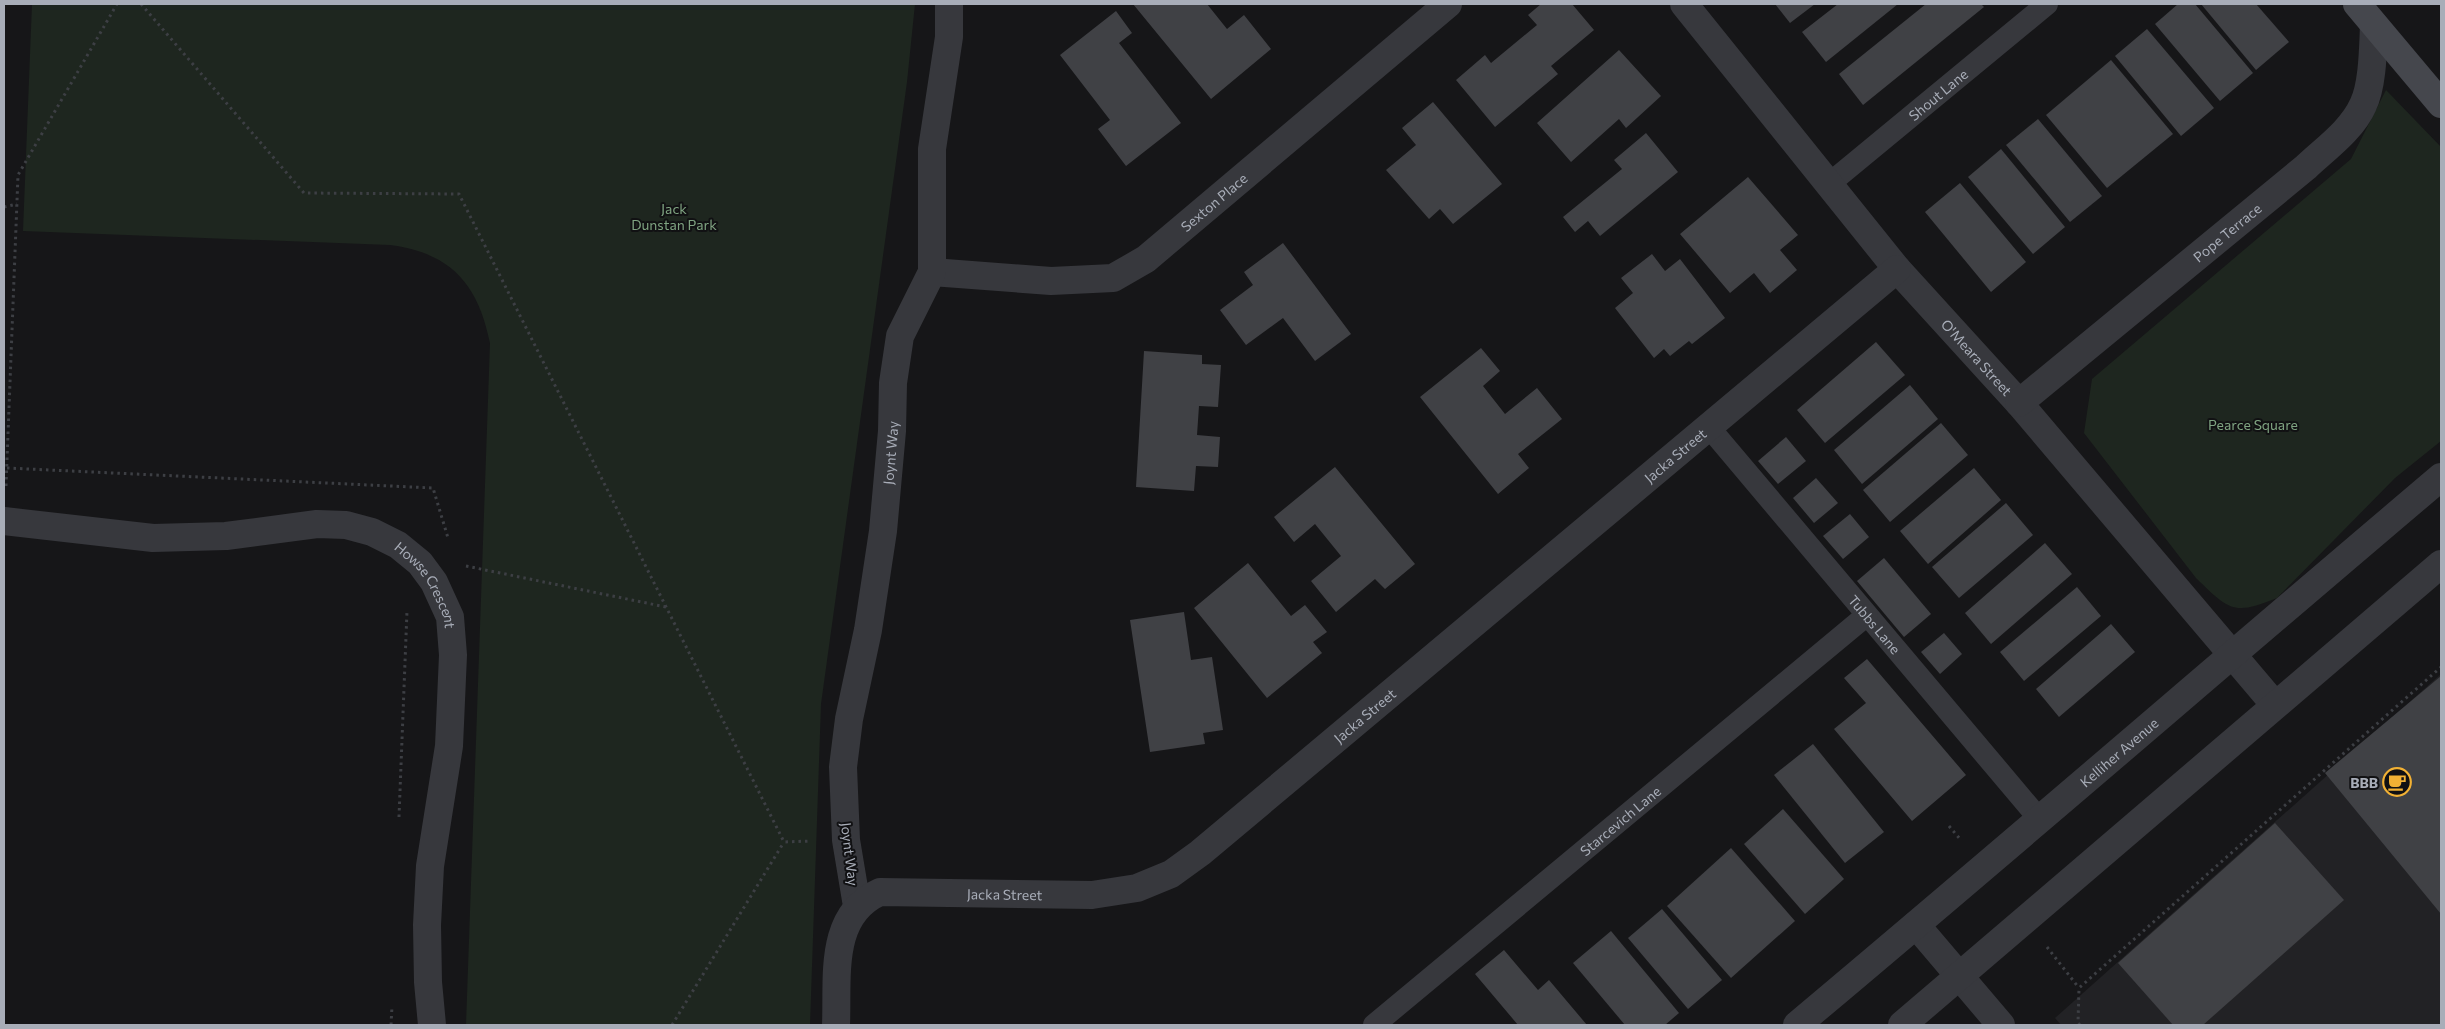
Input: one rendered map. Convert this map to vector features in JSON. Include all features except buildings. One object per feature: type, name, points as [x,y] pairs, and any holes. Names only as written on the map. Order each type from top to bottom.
[{"type":"main road","points":[[2356,4],[2441,104]]},
{"type":"street","name":"Joynt Way","points":[[857,906],[846,840],[843,767],[848,719],[868,630],[883,531],[892,431],[893,384],[900,336],[932,272],[932,149],[949,37],[949,4]]},
{"type":"street","name":"Sexton Place","points":[[932,272],[1051,281],[1113,278],[1146,259],[1448,4]]},
{"type":"street","name":"O'Meara Street","points":[[1684,4],[1897,269],[2019,403],[2275,706]]},
{"type":"street","name":"Pope Terrace","points":[[2019,403],[2306,168],[2349,126],[2364,105],[2372,62],[2374,25]]},
{"type":"street","name":"Jacka Street","points":[[836,1025],[838,949],[846,924],[857,906],[866,898],[880,892],[1092,896],[1137,888],[1171,874],[1227,831],[1897,269]]},
{"type":"street","name":"Kelliher Avenue","points":[[1797,1025],[1982,867],[2041,821],[2231,655],[2441,477]]},
{"type":"street","name":"Howse Crescent","points":[[4,521],[153,538],[226,536],[318,524],[346,525],[372,532],[398,545],[420,563],[434,582],[450,617],[453,655],[449,746],[430,866],[427,925],[428,982],[432,1025]]},
{"type":"street","points":[[1902,1025],[2441,564]]},
{"type":"street","points":[[1916,925],[2001,1025]]},
{"type":"lane","name":"Shout Lane","points":[[1829,184],[2033,8]]},
{"type":"lane","name":"Tubbs Lane","points":[[1708,426],[2041,821]]},
{"type":"lane","name":"Starcevich Lane","points":[[1374,1025],[1867,615]]},
{"type":"path","points":[[4,521],[18,175],[117,4]]},
{"type":"path","points":[[141,4],[304,193],[459,194],[784,842]]},
{"type":"path","points":[[4,208],[17,204]]},
{"type":"path","points":[[399,820],[407,604],[415,595],[434,582]]},
{"type":"path","points":[[2080,1025],[2078,1023],[2080,988],[2441,667]]},
{"type":"path","points":[[784,842],[846,840]]},
{"type":"path","points":[[672,1025],[784,842]]},
{"type":"path","points":[[391,1025],[392,996]]},
{"type":"shaded area","points":[[2441,674],[2441,1025],[2061,1025],[2055,1018]]},
{"type":"green space","name":"Jack Dunstan Park","points":[[32,4],[915,4],[907,82],[821,704],[810,1025],[466,1025],[490,343],[478,304],[469,288],[445,264],[430,255],[390,245],[23,231]]},
{"type":"green space","name":"Pearce Square","points":[[2386,90],[2441,147],[2441,441],[2395,478],[2277,598],[2250,607],[2232,607],[2216,597],[2196,578],[2084,433],[2092,379],[2351,159]]},
{"type":"place","name":"BBB","points":[[2397,782]]}]
